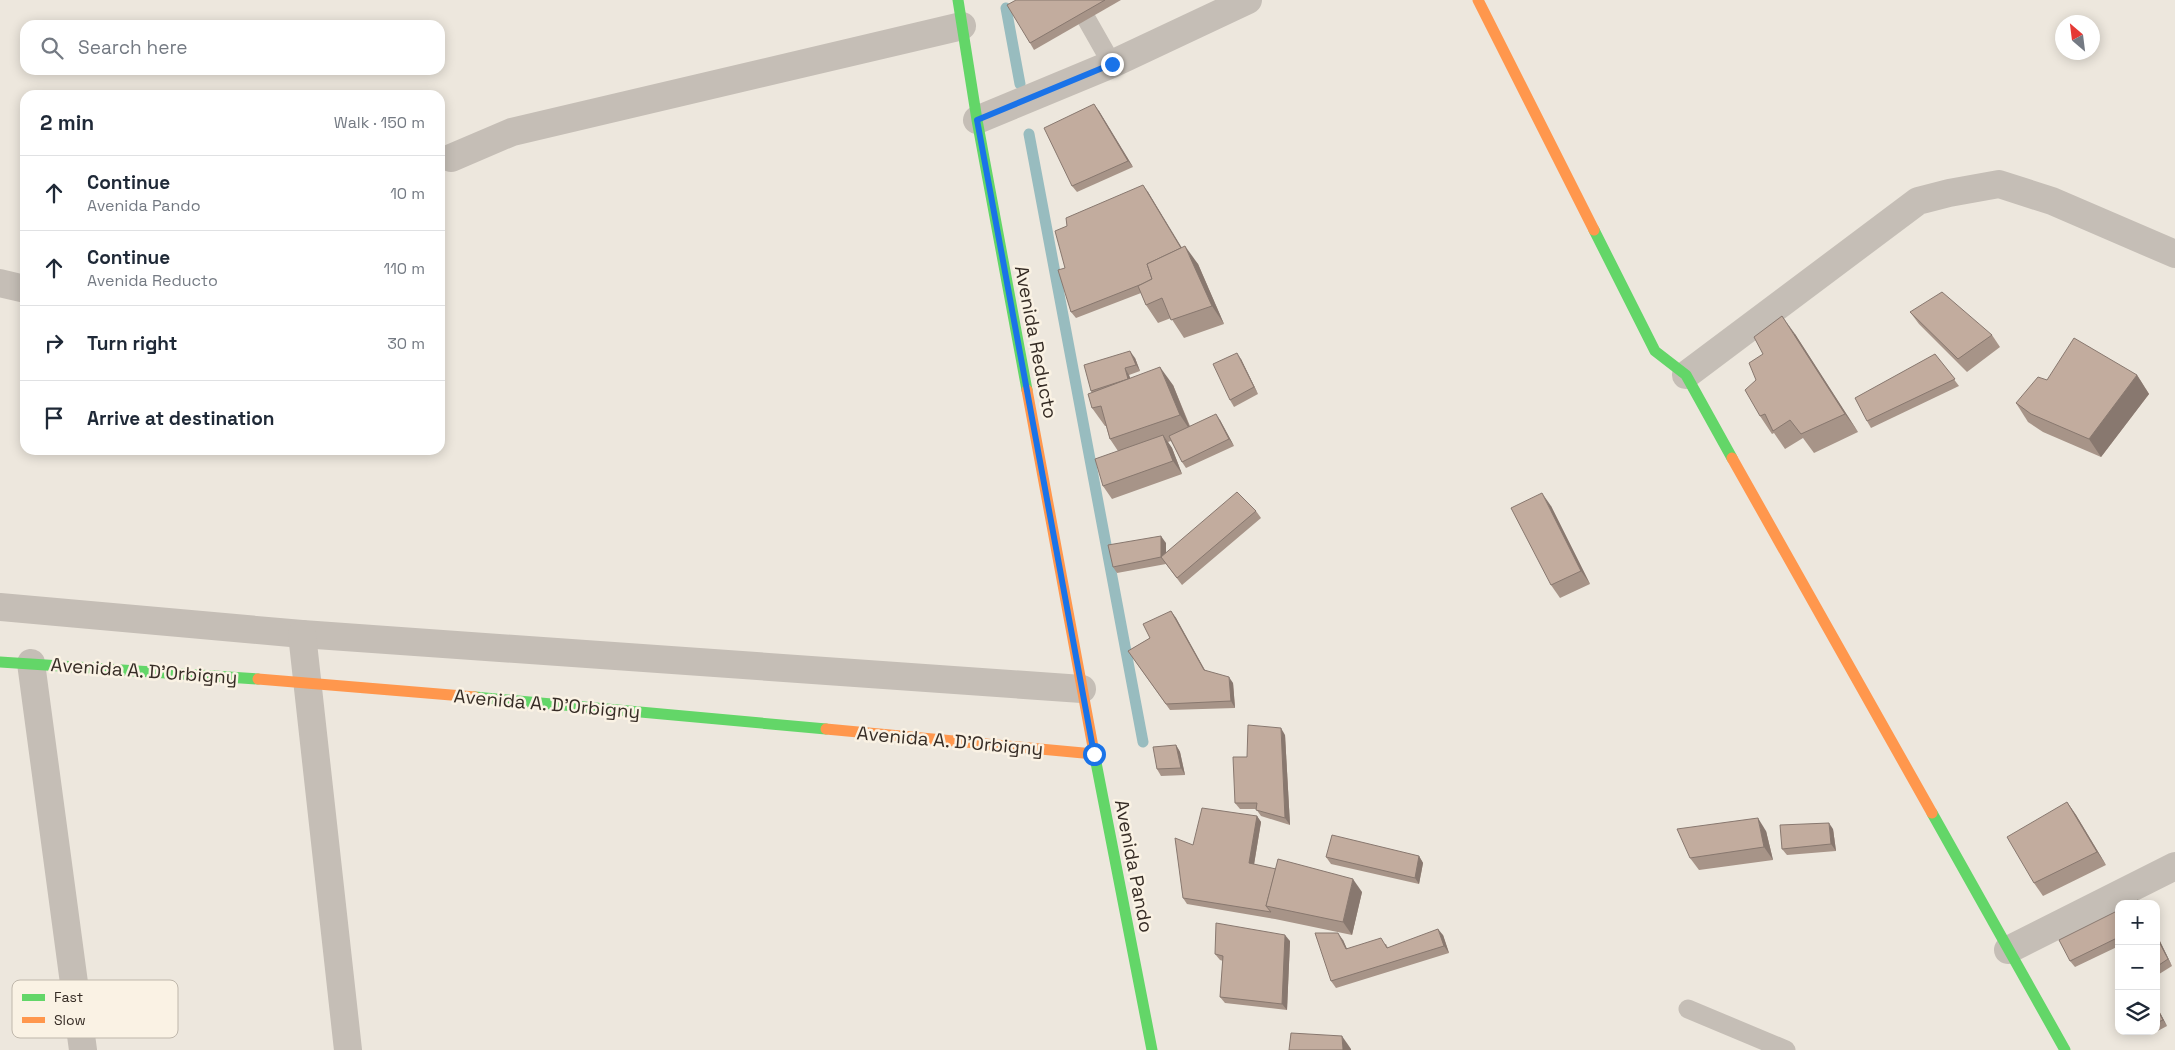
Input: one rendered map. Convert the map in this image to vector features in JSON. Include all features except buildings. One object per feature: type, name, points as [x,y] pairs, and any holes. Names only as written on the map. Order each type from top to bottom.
[{"type":"street","points":[[977,120],[1112,64],[1248,0]]},
{"type":"street","points":[[1478,0],[1655,351],[1686,375],[2064,1050]]},
{"type":"street","points":[[451,158],[512,132],[960,13]]},
{"type":"street","name":"Avenida Reducto","points":[[960,13],[977,120],[1082,689]]},
{"type":"street","points":[[1686,375],[1918,201],[1949,193],[1999,184],[2052,202],[2175,254]]},
{"type":"street","points":[[0,283],[20,288]]},
{"type":"street","points":[[0,607],[302,634],[1082,689]]},
{"type":"street","points":[[302,634],[348,1050]]},
{"type":"street","name":"Avenida A. D'Orbigny","points":[[0,662],[308,682],[1094,754]]},
{"type":"street","points":[[31,663],[74,980]]},
{"type":"street","name":"Avenida Pando","points":[[1082,689],[1152,1050]]},
{"type":"street","points":[[2008,950],[2175,866]]},
{"type":"lane","points":[[1087,20],[1112,64]]},
{"type":"lane","points":[[1688,1009],[1786,1050]]},
{"type":"waterway","points":[[1006,8],[1020,84]]},
{"type":"waterway","points":[[1029,134],[1143,742]]},
{"type":"traffic: fast","points":[[958,0],[977,120],[1027,390]]},
{"type":"traffic: fast","points":[[1594,230],[1655,351],[1686,375],[1732,458]]},
{"type":"traffic: fast","points":[[0,662],[258,679]]},
{"type":"traffic: fast","points":[[475,697],[826,729]]},
{"type":"traffic: fast","points":[[1093,747],[1152,1050]]},
{"type":"traffic: fast","points":[[1932,813],[2065,1050]]},
{"type":"traffic: slow","points":[[1478,0],[1594,230]]},
{"type":"traffic: slow","points":[[1027,390],[1093,747]]},
{"type":"traffic: slow","points":[[1732,458],[1932,813]]},
{"type":"traffic: slow","points":[[258,679],[475,697]]},
{"type":"traffic: slow","points":[[826,729],[1094,754]]},
{"type":"route","points":[[1094,754],[977,120],[1112,64]]}]
